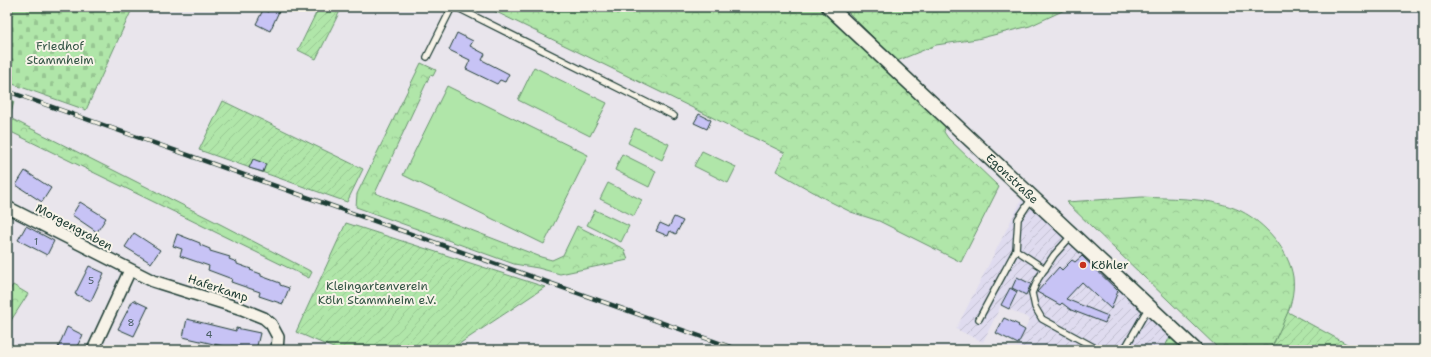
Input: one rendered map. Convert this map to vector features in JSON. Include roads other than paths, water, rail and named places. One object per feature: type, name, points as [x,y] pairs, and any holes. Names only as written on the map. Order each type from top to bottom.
[{"type":"street","name":"Egonstraße","points":[[829,7],[1196,350]]},
{"type":"street","name":"Morgengraben","points":[[7,207],[130,270]]},
{"type":"street","points":[[92,350],[130,270]]},
{"type":"street","name":"Haferkamp","points":[[130,270],[153,281],[242,309],[264,318],[271,324],[278,337],[276,350]]},
{"type":"lane","points":[[427,57],[452,7]]},
{"type":"lane","points":[[456,7],[674,116]]},
{"type":"lane","points":[[979,319],[1016,250],[1018,219],[1032,197]]},
{"type":"lane","points":[[1073,235],[1054,255],[1038,279],[1032,293],[1035,307],[1042,319],[1099,350]]},
{"type":"lane","points":[[1016,250],[1045,269]]},
{"type":"lane","points":[[1124,350],[1150,307]]},
{"type":"railway","points":[[7,91],[739,350]]},
{"type":"place","name":"Köhler","points":[[1083,265]]},
{"type":"park label","name":"Friedhof Stammheim","points":[[60,53]]},
{"type":"park label","name":"Kleingartenverein Köln Stammheim e.V.","points":[[377,293]]}]
